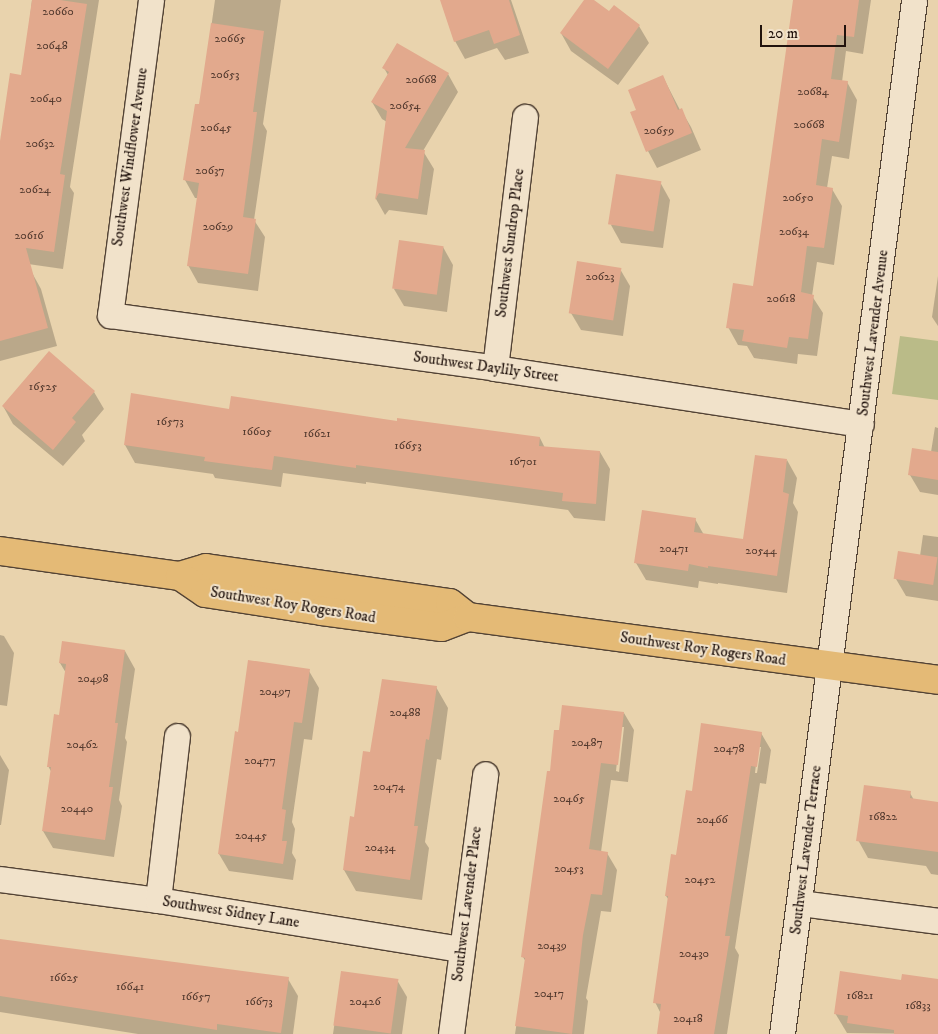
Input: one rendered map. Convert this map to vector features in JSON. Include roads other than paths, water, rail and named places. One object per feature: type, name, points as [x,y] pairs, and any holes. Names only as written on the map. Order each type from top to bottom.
[{"type":"main road","name":"Southwest Roy Rogers Road","points":[[0,551],[180,576],[205,593],[322,611],[442,627],[468,617],[938,680]]},
{"type":"street","name":"Southwest Windflower Avenue","points":[[110,315],[151,0]]},
{"type":"street","name":"Southwest Lavender Avenue","points":[[829,666],[914,0]]},
{"type":"street","name":"Southwest Sundrop Place","points":[[495,368],[525,117]]},
{"type":"street","name":"Southwest Daylily Street","points":[[110,315],[495,368],[861,424]]},
{"type":"street","name":"Southwest Lavender Terrace","points":[[782,1034],[829,666]]},
{"type":"street","points":[[158,900],[177,736]]},
{"type":"street","name":"Southwest Lavender Place","points":[[451,1034],[485,774]]},
{"type":"street","name":"Southwest Sidney Lane","points":[[0,879],[158,900],[461,949]]},
{"type":"street","points":[[800,903],[938,921]]}]
